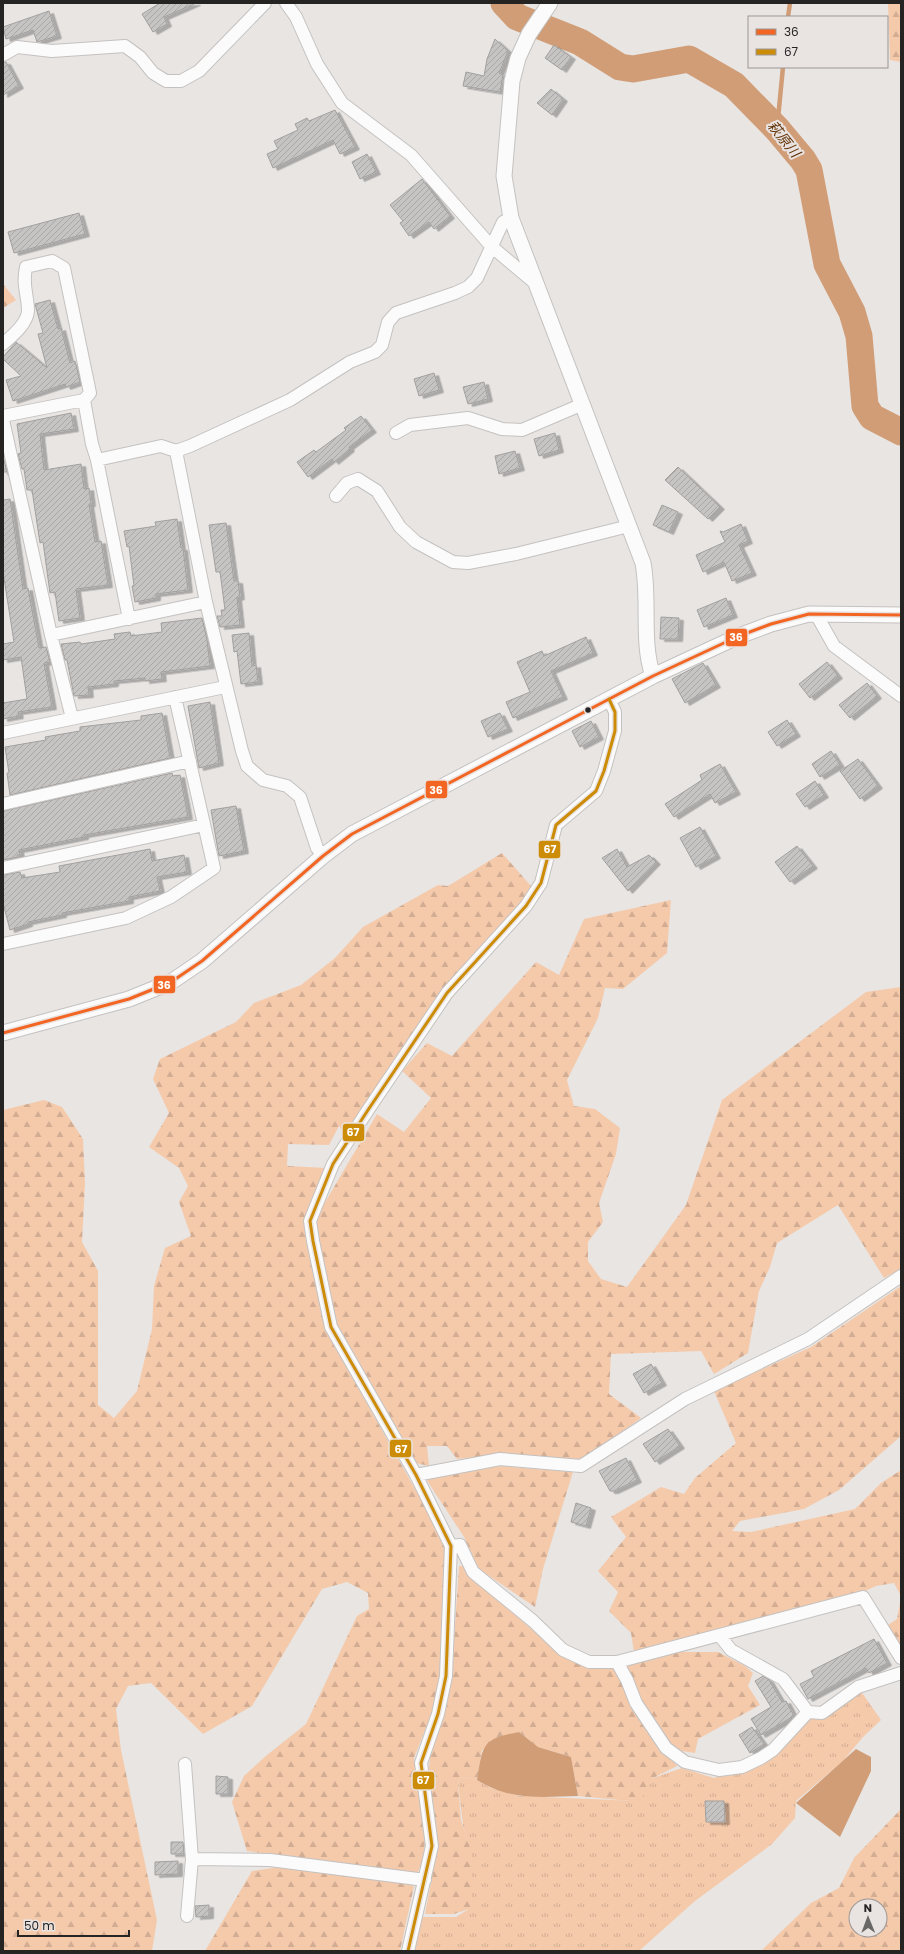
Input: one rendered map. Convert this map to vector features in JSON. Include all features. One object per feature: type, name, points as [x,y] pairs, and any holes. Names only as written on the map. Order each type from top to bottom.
[{"type":"street","points":[[3,55],[17,47],[52,51],[125,46],[140,57],[153,73],[166,81],[181,81],[199,71],[265,3]]},
{"type":"street","points":[[286,3],[296,17],[317,64],[342,103],[411,155],[491,246],[537,285]]},
{"type":"street","points":[[545,9],[529,34],[518,58],[512,81],[504,176],[511,218],[643,563],[647,583],[648,662],[653,676]]},
{"type":"street","points":[[97,460],[161,446],[176,451],[290,400],[350,362],[375,352],[382,345],[388,322],[396,313],[456,294],[468,287],[476,278],[503,222],[511,218]]},
{"type":"street","points":[[3,344],[19,328],[28,313],[24,280],[26,267],[52,261],[64,268],[90,393],[84,400],[3,416]]},
{"type":"street","points":[[84,400],[129,618]]},
{"type":"street","points":[[396,433],[410,425],[468,418],[502,429],[522,430],[583,404]]},
{"type":"street","points":[[3,420],[51,635],[72,718]]},
{"type":"street","points":[[176,451],[206,602],[225,687],[247,766],[263,780],[287,786],[300,797],[317,848],[323,856]]},
{"type":"street","points":[[336,496],[347,483],[358,479],[377,491],[400,527],[416,542],[453,562],[468,563],[516,554],[629,526]]},
{"type":"street","points":[[51,635],[206,602]]},
{"type":"street","points":[[3,1033],[129,999],[171,982],[202,960],[323,856],[352,834],[653,676],[739,636],[771,624],[809,614],[901,615]]},
{"type":"street","points":[[816,614],[834,646],[901,696]]},
{"type":"street","points":[[3,733],[225,687]]},
{"type":"street","points":[[3,944],[126,918],[171,897],[214,868],[176,697]]},
{"type":"street","points":[[408,1951],[432,1846],[421,1763],[438,1714],[446,1676],[451,1546],[416,1475],[331,1327],[310,1221],[333,1164],[447,993],[526,906],[541,883],[556,824],[596,791],[604,771],[614,731],[615,712],[609,699]]},
{"type":"street","points":[[3,804],[190,761]]},
{"type":"street","points":[[3,868],[204,825]]},
{"type":"street","points":[[416,1475],[500,1459],[581,1466],[685,1399],[808,1338],[901,1276]]},
{"type":"street","points":[[451,1546],[460,1545],[473,1572],[533,1621],[563,1650],[589,1662],[618,1662],[863,1597],[901,1658]]},
{"type":"street","points":[[720,1636],[731,1650],[783,1679],[808,1712]]},
{"type":"street","points":[[618,1662],[636,1703],[666,1748],[685,1762],[718,1770],[742,1767],[761,1758],[773,1750],[808,1712],[822,1712],[858,1687],[901,1673]]},
{"type":"street","points":[[185,1764],[192,1859],[187,1916]]},
{"type":"street","points":[[192,1859],[270,1860],[425,1880]]},
{"type":"green space","points":[[888,3],[901,3],[901,62],[890,60]]},
{"type":"green space","points":[[3,284],[16,300],[3,308]]},
{"type":"green space","points":[[502,853],[531,886],[517,908],[451,979],[345,1134],[339,1126],[329,1145],[288,1144],[287,1166],[327,1168],[305,1219],[325,1329],[446,1544],[439,1683],[433,1710],[414,1758],[426,1832],[423,1860],[418,1872],[398,1874],[247,1851],[232,1802],[244,1776],[267,1755],[306,1724],[357,1616],[369,1609],[368,1593],[347,1582],[322,1589],[252,1706],[203,1734],[151,1683],[128,1686],[116,1709],[121,1750],[157,1920],[152,1951],[3,1951],[3,1110],[44,1100],[62,1107],[83,1139],[85,1183],[82,1242],[98,1271],[98,1405],[114,1418],[137,1391],[152,1329],[154,1286],[165,1248],[191,1236],[179,1202],[188,1186],[179,1168],[149,1147],[169,1113],[153,1079],[160,1059],[236,1022],[254,1003],[301,985],[335,958],[363,927],[438,885],[448,886]]},
{"type":"green space","points":[[671,900],[667,953],[623,989],[605,988],[598,1018],[567,1080],[574,1106],[595,1109],[620,1128],[616,1154],[599,1203],[603,1222],[588,1242],[588,1261],[601,1279],[627,1287],[686,1205],[722,1100],[866,992],[901,987],[901,1269],[884,1278],[838,1205],[777,1243],[770,1267],[759,1291],[748,1353],[714,1374],[701,1351],[611,1354],[609,1394],[641,1418],[581,1462],[498,1455],[457,1459],[447,1446],[427,1446],[429,1466],[411,1462],[335,1325],[314,1221],[377,1114],[404,1132],[431,1098],[402,1071],[427,1043],[452,1056],[536,962],[559,975],[584,919]]},
{"type":"green space","points":[[901,1286],[901,1436],[839,1490],[804,1509],[740,1521],[732,1531],[751,1532],[855,1509],[881,1483],[901,1470],[901,1596],[894,1583],[876,1586],[861,1593],[634,1652],[631,1633],[609,1611],[618,1592],[598,1571],[626,1537],[611,1517],[661,1487],[684,1494],[695,1478],[736,1443],[714,1391],[811,1347]]},
{"type":"green space","points":[[500,1466],[573,1472],[543,1569],[535,1607],[479,1569],[464,1537],[426,1479]]},
{"type":"green space","points":[[459,1566],[464,1566],[478,1584],[561,1654],[612,1668],[625,1680],[666,1752],[677,1766],[653,1778],[640,1802],[578,1796],[571,1757],[538,1747],[519,1732],[482,1750],[477,1780],[462,1777],[458,1783],[461,1820],[472,1854],[472,1908],[454,1914],[425,1914],[438,1845],[428,1777],[430,1757],[444,1708],[452,1668]]},
{"type":"green space","points":[[901,1597],[901,1646],[888,1625],[897,1619]]},
{"type":"green space","points":[[672,1652],[718,1652],[745,1666],[753,1673],[748,1686],[760,1705],[698,1739],[695,1753],[675,1750],[637,1699],[626,1664]]},
{"type":"green space","points":[[858,1687],[881,1720],[863,1737],[843,1761],[796,1801],[795,1818],[772,1844],[695,1901],[639,1951],[408,1951],[421,1917],[456,1917],[469,1909],[472,1859],[463,1825],[458,1783],[462,1777],[477,1780],[491,1788],[520,1796],[637,1801],[653,1778],[682,1768],[714,1778],[771,1755],[808,1712],[822,1713]]},
{"type":"green space","points":[[901,1809],[901,1951],[761,1951],[811,1903],[839,1888],[854,1858]]},
{"type":"green space","points":[[286,1866],[395,1881],[414,1886],[400,1951],[205,1951],[252,1871]]},
{"type":"shaded area","points":[[519,1732],[538,1747],[571,1757],[578,1796],[538,1797],[514,1795],[502,1792],[477,1780],[481,1758],[486,1745],[498,1737]]},
{"type":"shaded area","points":[[856,1749],[871,1757],[871,1771],[840,1837],[796,1803]]},
{"type":"building","points":[[160,3],[196,3],[164,17],[167,24],[153,32],[142,14]]},
{"type":"building","points":[[49,11],[57,36],[37,42],[33,30],[6,39],[3,27]]},
{"type":"building","points":[[495,39],[508,51],[499,73],[503,74],[500,92],[463,86],[466,72],[484,76],[487,59]]},
{"type":"building","points":[[554,45],[571,57],[562,70],[545,58]]},
{"type":"building","points":[[3,62],[6,62],[19,86],[3,95]]},
{"type":"building","points":[[551,89],[563,99],[552,115],[537,103]]},
{"type":"building","points":[[335,110],[355,147],[340,154],[333,140],[273,168],[267,154],[278,149],[274,141],[298,130],[295,124],[307,118],[309,121]]},
{"type":"building","points":[[367,154],[376,172],[360,179],[352,162]]},
{"type":"building","points":[[422,179],[450,216],[434,229],[429,222],[409,236],[400,223],[403,221],[390,205]]},
{"type":"building","points":[[79,213],[85,234],[14,253],[8,232]]},
{"type":"building","points":[[50,300],[58,329],[61,328],[70,363],[75,361],[80,382],[66,387],[65,384],[13,401],[6,380],[21,376],[3,359],[3,357],[16,342],[47,368],[38,334],[43,333],[35,304]]},
{"type":"building","points":[[434,373],[439,390],[419,396],[414,379]]},
{"type":"building","points":[[484,382],[488,399],[468,404],[463,387]]},
{"type":"building","points":[[71,413],[74,429],[40,434],[44,470],[81,464],[84,489],[89,488],[91,504],[89,504],[95,542],[101,541],[108,585],[76,589],[80,618],[59,621],[55,592],[50,593],[43,542],[40,543],[32,490],[27,490],[24,469],[22,469],[18,454],[21,453],[17,424]]},
{"type":"building","points":[[361,416],[372,430],[349,447],[350,449],[334,462],[332,459],[308,477],[297,462],[314,450],[316,452],[346,430],[344,428]]},
{"type":"building","points":[[555,433],[559,450],[539,456],[534,439]]},
{"type":"building","points":[[515,451],[520,468],[499,474],[495,456]]},
{"type":"building","points":[[3,456],[7,472],[3,472]]},
{"type":"building","points":[[678,467],[720,507],[708,519],[665,480]]},
{"type":"building","points":[[10,499],[23,589],[28,588],[39,648],[46,647],[50,662],[44,663],[52,707],[18,712],[19,716],[3,719],[3,703],[27,699],[21,657],[3,660],[3,644],[14,642],[3,572],[3,500]]},
{"type":"building","points":[[662,505],[678,512],[669,532],[653,525]]},
{"type":"building","points":[[177,519],[181,548],[183,548],[188,590],[156,594],[156,598],[135,602],[132,586],[134,586],[129,546],[127,547],[124,531],[156,526],[155,522]]},
{"type":"building","points":[[226,523],[234,581],[238,581],[240,597],[237,598],[240,625],[220,627],[217,616],[222,616],[221,610],[225,610],[220,572],[216,572],[209,525]]},
{"type":"building","points":[[741,524],[748,541],[739,545],[752,573],[732,581],[724,562],[703,572],[696,555],[725,542],[720,531],[723,532]]},
{"type":"building","points":[[726,598],[733,615],[704,627],[697,610]]},
{"type":"building","points":[[661,617],[679,618],[678,639],[660,639]]},
{"type":"building","points":[[202,618],[207,640],[210,666],[161,672],[162,679],[145,681],[145,678],[114,681],[114,684],[88,687],[89,695],[74,696],[67,660],[65,660],[61,644],[80,642],[81,644],[115,639],[114,634],[130,632],[131,636],[162,632],[161,623]]},
{"type":"building","points":[[249,633],[252,666],[256,665],[258,682],[241,684],[237,651],[234,652],[232,635]]},
{"type":"building","points":[[586,637],[593,653],[551,671],[563,697],[513,718],[506,702],[530,692],[517,662],[542,651],[544,656]]},
{"type":"building","points":[[827,662],[838,676],[810,698],[799,684]]},
{"type":"building","points":[[703,663],[716,685],[685,703],[672,679]]},
{"type":"building","points":[[867,683],[877,696],[850,718],[839,705]]},
{"type":"building","points":[[210,702],[219,763],[199,768],[188,706]]},
{"type":"building","points":[[162,713],[170,758],[10,795],[7,773],[9,773],[5,747],[46,740],[45,737],[80,731],[80,727],[141,720],[141,716]]},
{"type":"building","points":[[500,713],[508,729],[488,737],[481,721]]},
{"type":"building","points":[[787,720],[796,734],[777,746],[768,732]]},
{"type":"building","points":[[591,721],[599,737],[580,747],[572,731]]},
{"type":"building","points":[[831,751],[840,765],[820,777],[812,764]]},
{"type":"building","points":[[858,759],[878,786],[860,799],[840,771]]},
{"type":"building","points":[[720,764],[736,792],[715,803],[710,794],[674,817],[665,804],[702,780],[700,775]]},
{"type":"building","points":[[172,773],[173,776],[180,775],[188,817],[84,835],[84,837],[19,850],[20,855],[17,855],[18,857],[3,860],[3,811]]},
{"type":"building","points":[[815,781],[824,795],[805,807],[796,794]]},
{"type":"building","points":[[236,806],[244,851],[219,856],[211,810]]},
{"type":"building","points":[[700,827],[716,856],[696,867],[680,838]]},
{"type":"building","points":[[797,846],[813,866],[790,882],[775,862]]},
{"type":"building","points":[[150,849],[152,861],[184,855],[187,872],[157,877],[160,891],[129,897],[129,901],[62,913],[62,915],[28,922],[28,924],[10,930],[3,903],[3,875],[20,872],[22,878],[60,872],[59,866]]},
{"type":"building","points":[[617,849],[627,867],[649,855],[656,862],[628,891],[602,858]]},
{"type":"building","points":[[651,1364],[662,1383],[644,1393],[633,1374]]},
{"type":"building","points":[[668,1429],[680,1446],[655,1462],[643,1444]]},
{"type":"building","points":[[626,1458],[637,1480],[614,1491],[610,1491],[599,1471]]},
{"type":"building","points":[[576,1503],[591,1508],[586,1526],[571,1522]]},
{"type":"building","points":[[874,1639],[887,1663],[869,1673],[866,1668],[808,1699],[800,1684],[814,1677],[811,1671]]},
{"type":"building","points":[[763,1676],[769,1680],[782,1702],[786,1701],[794,1716],[761,1735],[751,1719],[771,1707],[755,1681]]},
{"type":"building","points":[[752,1727],[764,1744],[750,1753],[739,1735]]},
{"type":"building","points":[[216,1776],[228,1777],[228,1794],[216,1794]]},
{"type":"building","points":[[705,1801],[724,1801],[725,1822],[706,1822]]},
{"type":"building","points":[[171,1842],[183,1842],[184,1854],[171,1854]]},
{"type":"building","points":[[178,1861],[178,1874],[155,1875],[155,1862]]},
{"type":"building","points":[[209,1905],[209,1916],[196,1917],[195,1906]]},
{"type":"waterway","name":"萩原川","points":[[504,3],[517,17],[580,42],[620,67],[633,69],[689,59],[734,85],[777,129],[803,160],[809,170],[827,264],[852,312],[859,336],[865,406],[872,417],[901,432]]},
{"type":"waterway","points":[[788,16],[790,3]]},
{"type":"waterway","points":[[777,129],[783,68]]},
{"type":"transit line","name":"36","points":[[3,1033],[129,999],[171,982],[202,961],[323,856],[352,834],[653,676],[739,636],[771,624],[809,614],[901,615]]},
{"type":"transit line","name":"67","points":[[408,1951],[432,1846],[421,1763],[438,1714],[446,1676],[451,1546],[416,1475],[331,1327],[310,1221],[333,1164],[447,993],[526,906],[541,883],[556,825],[596,791],[604,771],[615,731],[615,712],[609,699]]}]
